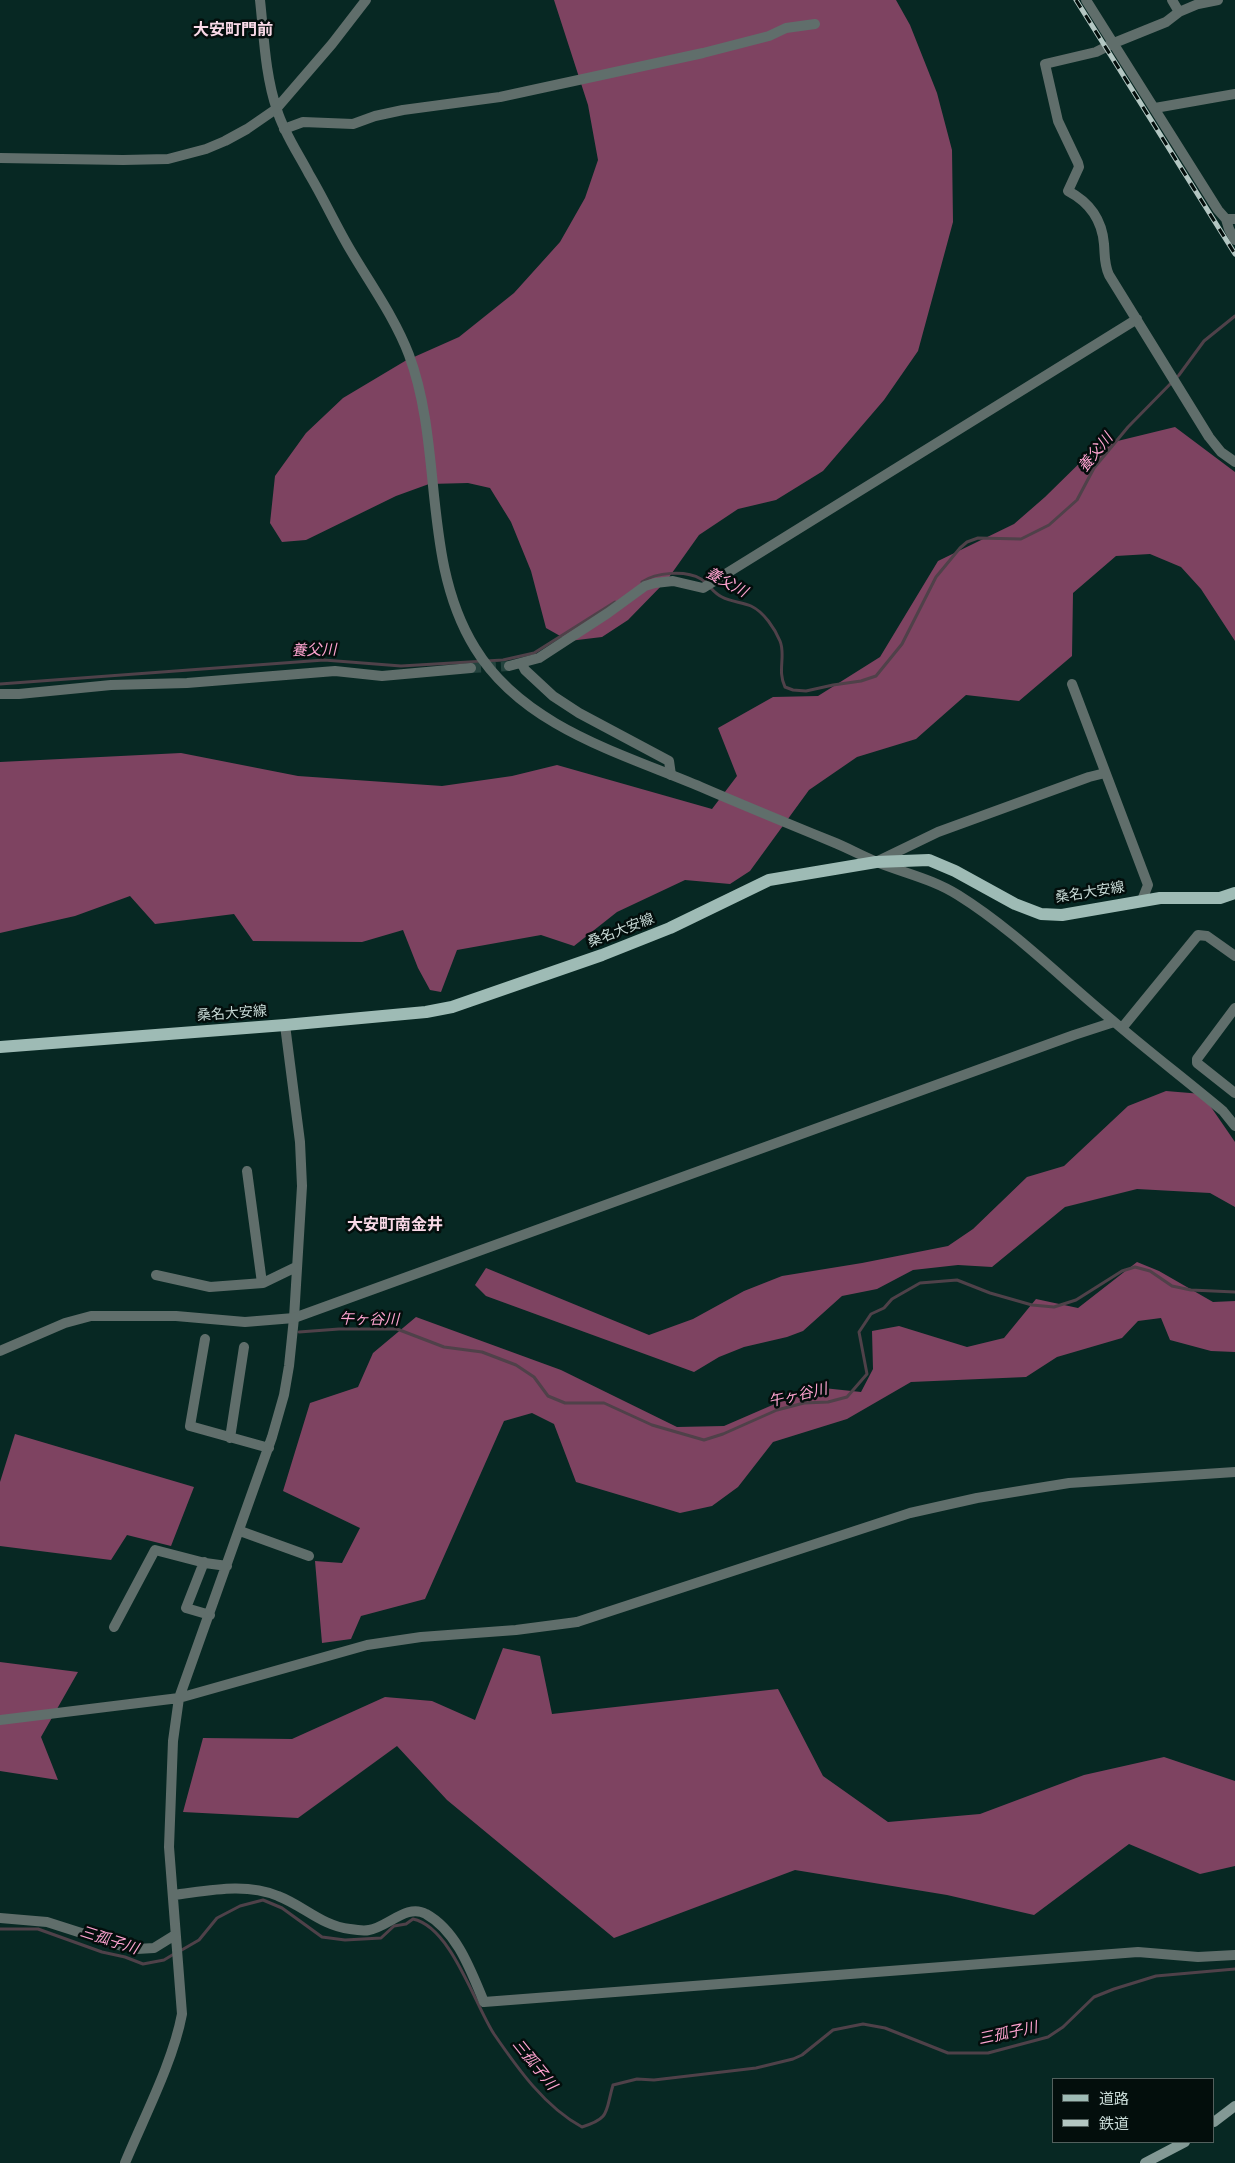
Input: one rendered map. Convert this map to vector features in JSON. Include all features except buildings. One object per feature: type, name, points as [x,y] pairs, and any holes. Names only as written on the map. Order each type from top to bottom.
[{"type":"main road","name":"桑名大安線","points":[[0,1046],[285,1025],[426,1012],[452,1007],[602,955],[670,928],[770,880],[876,862],[929,860],[954,871],[1015,904],[1041,914],[1062,915],[1160,898],[1220,898],[1235,893]]},
{"type":"main road","points":[[1215,2121],[1235,2106]]},
{"type":"main road","points":[[1145,2163],[1183,2143]]},
{"type":"street","points":[[260,0],[266,54],[276,109],[284,129],[348,245],[397,328],[410,357],[423,413],[448,583],[459,618],[480,656],[500,682],[530,707],[552,722],[778,821],[837,843],[876,862],[928,880],[956,894],[1008,930],[1118,1025],[1216,1105],[1235,1126]]},
{"type":"street","points":[[0,158],[168,159],[206,149],[225,141],[247,129],[276,109],[332,44],[366,0]]},
{"type":"street","points":[[1086,0],[1218,210],[1231,219],[1229,229],[1235,240]]},
{"type":"street","points":[[1172,0],[1179,12]]},
{"type":"street","points":[[1218,0],[1198,4],[1179,12],[1166,22],[1114,42],[1096,52],[1045,64],[1058,121],[1078,163],[1068,190],[1085,203],[1097,218],[1103,237],[1105,265],[1215,446],[1235,462]]},
{"type":"street","points":[[284,129],[303,122],[353,124],[375,116],[403,110],[500,97],[703,53],[769,36],[786,28],[815,24]]},
{"type":"street","points":[[1154,108],[1235,94]]},
{"type":"street","points":[[509,666],[539,658],[608,613],[645,586],[655,583],[673,582],[703,588],[1137,319]]},
{"type":"street","points":[[522,664],[525,670],[562,703],[669,762],[666,773]]},
{"type":"street","points":[[0,694],[187,683],[335,671],[382,676],[471,668]]},
{"type":"street","points":[[1072,684],[1148,885],[1142,900]]},
{"type":"street","points":[[876,862],[938,832],[1089,777],[1105,773]]},
{"type":"street","points":[[0,1350],[52,1328],[91,1316],[176,1316],[245,1322],[294,1318],[1118,1025],[1198,936],[1207,936],[1235,956]]},
{"type":"street","points":[[1235,1008],[1197,1059],[1197,1064],[1235,1094]]},
{"type":"street","points":[[125,2163],[179,2028],[182,2014],[169,1847],[173,1741],[179,1698],[269,1448],[284,1395],[294,1318],[302,1186],[300,1142],[285,1025]]},
{"type":"street","points":[[247,1170],[262,1283]]},
{"type":"street","points":[[156,1275],[210,1287],[262,1283],[296,1266]]},
{"type":"street","points":[[205,1340],[190,1426],[269,1448]]},
{"type":"street","points":[[230,1438],[244,1346]]},
{"type":"street","points":[[0,1720],[179,1698],[368,1645],[421,1637],[516,1630],[577,1622],[901,1516],[967,1500],[1069,1483],[1235,1472]]},
{"type":"street","points":[[240,1531],[309,1556]]},
{"type":"street","points":[[114,1627],[155,1550],[227,1566]]},
{"type":"street","points":[[204,1562],[186,1608],[210,1615]]},
{"type":"street","points":[[172,1895],[233,1889],[259,1890],[279,1896],[326,1924],[350,1929],[370,1930],[414,1911],[424,1913],[434,1919],[462,1951],[484,2002],[1103,1954],[1138,1952],[1198,1956],[1235,1955]]},
{"type":"street","points":[[0,1918],[47,1922],[137,1949],[154,1948],[176,1939]]},
{"type":"shaded area","points":[[554,0],[896,0],[910,25],[937,93],[952,150],[953,222],[918,351],[884,400],[823,471],[776,500],[738,509],[699,535],[667,580],[628,620],[602,637],[569,641],[546,628],[531,571],[511,522],[490,488],[468,483],[429,484],[396,496],[306,540],[282,542],[270,523],[275,476],[306,433],[343,398],[405,361],[459,337],[514,293],[560,242],[585,198],[598,160],[588,105]]},
{"type":"shaded area","points":[[1175,427],[1235,472],[1235,641],[1201,589],[1181,567],[1150,554],[1116,556],[1073,593],[1072,656],[1019,701],[966,695],[916,739],[857,757],[809,790],[750,871],[730,884],[685,880],[617,912],[574,946],[541,935],[457,950],[441,992],[430,990],[418,968],[403,930],[362,942],[253,941],[234,914],[155,924],[130,896],[75,916],[0,933],[0,762],[181,753],[298,776],[442,786],[512,776],[557,765],[712,809],[737,776],[718,728],[773,697],[818,696],[880,657],[938,561],[1014,524],[1045,497],[1097,446]]},
{"type":"shaded area","points":[[1166,1091],[1202,1094],[1235,1142],[1235,1207],[1210,1193],[1137,1189],[1065,1207],[992,1267],[958,1265],[913,1270],[877,1289],[842,1296],[803,1331],[787,1337],[744,1347],[719,1357],[694,1372],[486,1296],[475,1285],[486,1268],[649,1335],[693,1319],[744,1291],[782,1276],[948,1246],[973,1229],[1027,1177],[1064,1166],[1128,1106]]},
{"type":"shaded area","points":[[1137,1262],[1159,1271],[1213,1302],[1235,1301],[1235,1352],[1211,1351],[1170,1340],[1161,1318],[1138,1321],[1122,1338],[1057,1357],[1026,1377],[911,1382],[847,1419],[773,1442],[738,1487],[712,1506],[680,1513],[576,1482],[554,1424],[532,1413],[504,1421],[425,1599],[361,1616],[351,1639],[322,1643],[315,1561],[342,1563],[360,1528],[283,1491],[310,1403],[358,1387],[373,1353],[416,1317],[561,1370],[677,1427],[724,1426],[814,1387],[861,1392],[873,1369],[872,1331],[899,1326],[967,1347],[1004,1338],[1036,1299],[1078,1308]]},
{"type":"shaded area","points":[[15,1434],[194,1487],[171,1546],[127,1535],[111,1560],[0,1546],[0,1482]]},
{"type":"shaded area","points":[[503,1648],[540,1656],[552,1714],[778,1689],[823,1776],[888,1822],[980,1814],[1084,1775],[1164,1757],[1235,1781],[1235,1866],[1200,1874],[1129,1844],[1034,1915],[947,1895],[795,1870],[614,1938],[447,1800],[397,1746],[298,1818],[183,1812],[203,1738],[292,1739],[385,1697],[432,1701],[475,1720]]},
{"type":"shaded area","points":[[0,1662],[78,1672],[41,1737],[58,1780],[0,1771]]},
{"type":"waterway","name":"養父川","points":[[642,582],[663,574],[687,574],[701,579],[722,597],[756,609],[768,621],[782,646],[782,675],[785,687],[806,691],[861,681],[876,676],[902,644],[936,577],[960,548],[967,542],[978,538],[1021,539],[1049,525],[1077,500],[1094,468],[1128,427],[1179,375],[1204,341],[1235,316]]},
{"type":"waterway","name":"養父川","points":[[0,684],[324,660],[401,666],[503,660],[534,653],[615,602]]},
{"type":"waterway","name":"午ヶ谷川","points":[[299,1332],[339,1329],[397,1329],[444,1347],[482,1352],[516,1365],[534,1377],[548,1396],[565,1403],[604,1403],[652,1425],[704,1440],[723,1434],[777,1410],[804,1403],[828,1402],[847,1397],[867,1374],[859,1332],[871,1314],[884,1308],[892,1299],[920,1283],[957,1280],[990,1293],[1032,1305],[1054,1307],[1076,1300],[1122,1271],[1135,1267],[1150,1271],[1172,1286],[1191,1290],[1235,1292]]},
{"type":"waterway","name":"三孤子川","points":[[180,1951],[199,1940],[217,1918],[240,1906],[263,1900],[282,1908],[322,1937],[345,1940],[381,1938],[394,1926],[406,1924],[413,1919],[427,1925],[439,1936],[450,1951],[494,2034],[523,2074],[556,2109],[582,2127],[598,2120],[605,2113],[613,2085],[637,2079],[654,2080],[756,2068],[793,2059],[802,2055],[833,2030],[863,2024],[885,2028],[948,2053],[988,2053],[1048,2037],[1063,2027],[1094,1997],[1114,1989],[1156,1976],[1235,1969]]},
{"type":"waterway","name":"三孤子川","points":[[0,1929],[38,1929],[102,1952],[125,1957],[143,1964],[164,1960],[174,1954]]},
{"type":"tunnel","points":[[471,668],[509,666]]},
{"type":"railway","points":[[1076,0],[1235,254]]},
{"type":"district","name":"大安町門前","points":[[233,31]]},
{"type":"district","name":"大安町南金井","points":[[395,1226]]}]
